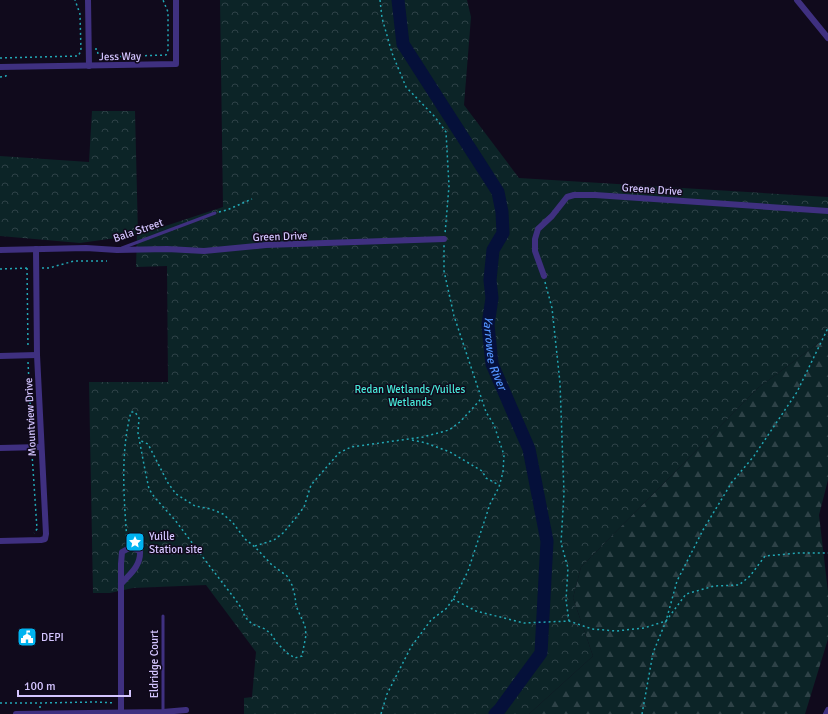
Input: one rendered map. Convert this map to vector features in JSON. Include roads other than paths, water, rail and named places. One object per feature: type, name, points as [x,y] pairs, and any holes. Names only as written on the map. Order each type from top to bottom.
[{"type":"street","points":[[88,0],[89,66]]},
{"type":"street","name":"Jess Way","points":[[0,67],[176,64],[176,0]]},
{"type":"street","points":[[797,0],[828,38]]},
{"type":"street","name":"Greene Drive","points":[[544,276],[535,251],[536,233],[565,199],[574,195],[595,195],[828,211]]},
{"type":"street","name":"Green Drive","points":[[117,250],[168,248],[204,251],[266,245],[444,239]]},
{"type":"street","name":"Bala Street","points":[[0,250],[86,248],[117,250]]},
{"type":"street","name":"Mountview Drive","points":[[0,541],[43,540],[45,539],[46,534],[36,356],[36,249]]},
{"type":"street","points":[[0,356],[36,356]]},
{"type":"street","points":[[0,448],[41,447]]},
{"type":"street","points":[[121,584],[138,566],[140,551],[131,547],[122,552],[121,564],[121,584],[121,713]]},
{"type":"street","points":[[16,714],[121,713],[186,710]]},
{"type":"street","points":[[826,714],[828,710]]},
{"type":"lane","name":"Bala Street","points":[[117,250],[215,213]]},
{"type":"lane","name":"Eldridge Court","points":[[163,616],[163,712]]},
{"type":"waterway","name":"Yarrowee River","points":[[398,0],[403,44],[498,192],[502,212],[503,233],[493,250],[490,280],[492,298],[488,325],[492,364],[529,449],[547,541],[541,653],[495,714]]},
{"type":"place","name":"Yuille Station site","points":[[135,542]]},
{"type":"place","name":"DEPI","points":[[27,637]]},
{"type":"park label","name":"Redan Wetlands/Yuilles Wetlands","points":[[410,395]]}]
